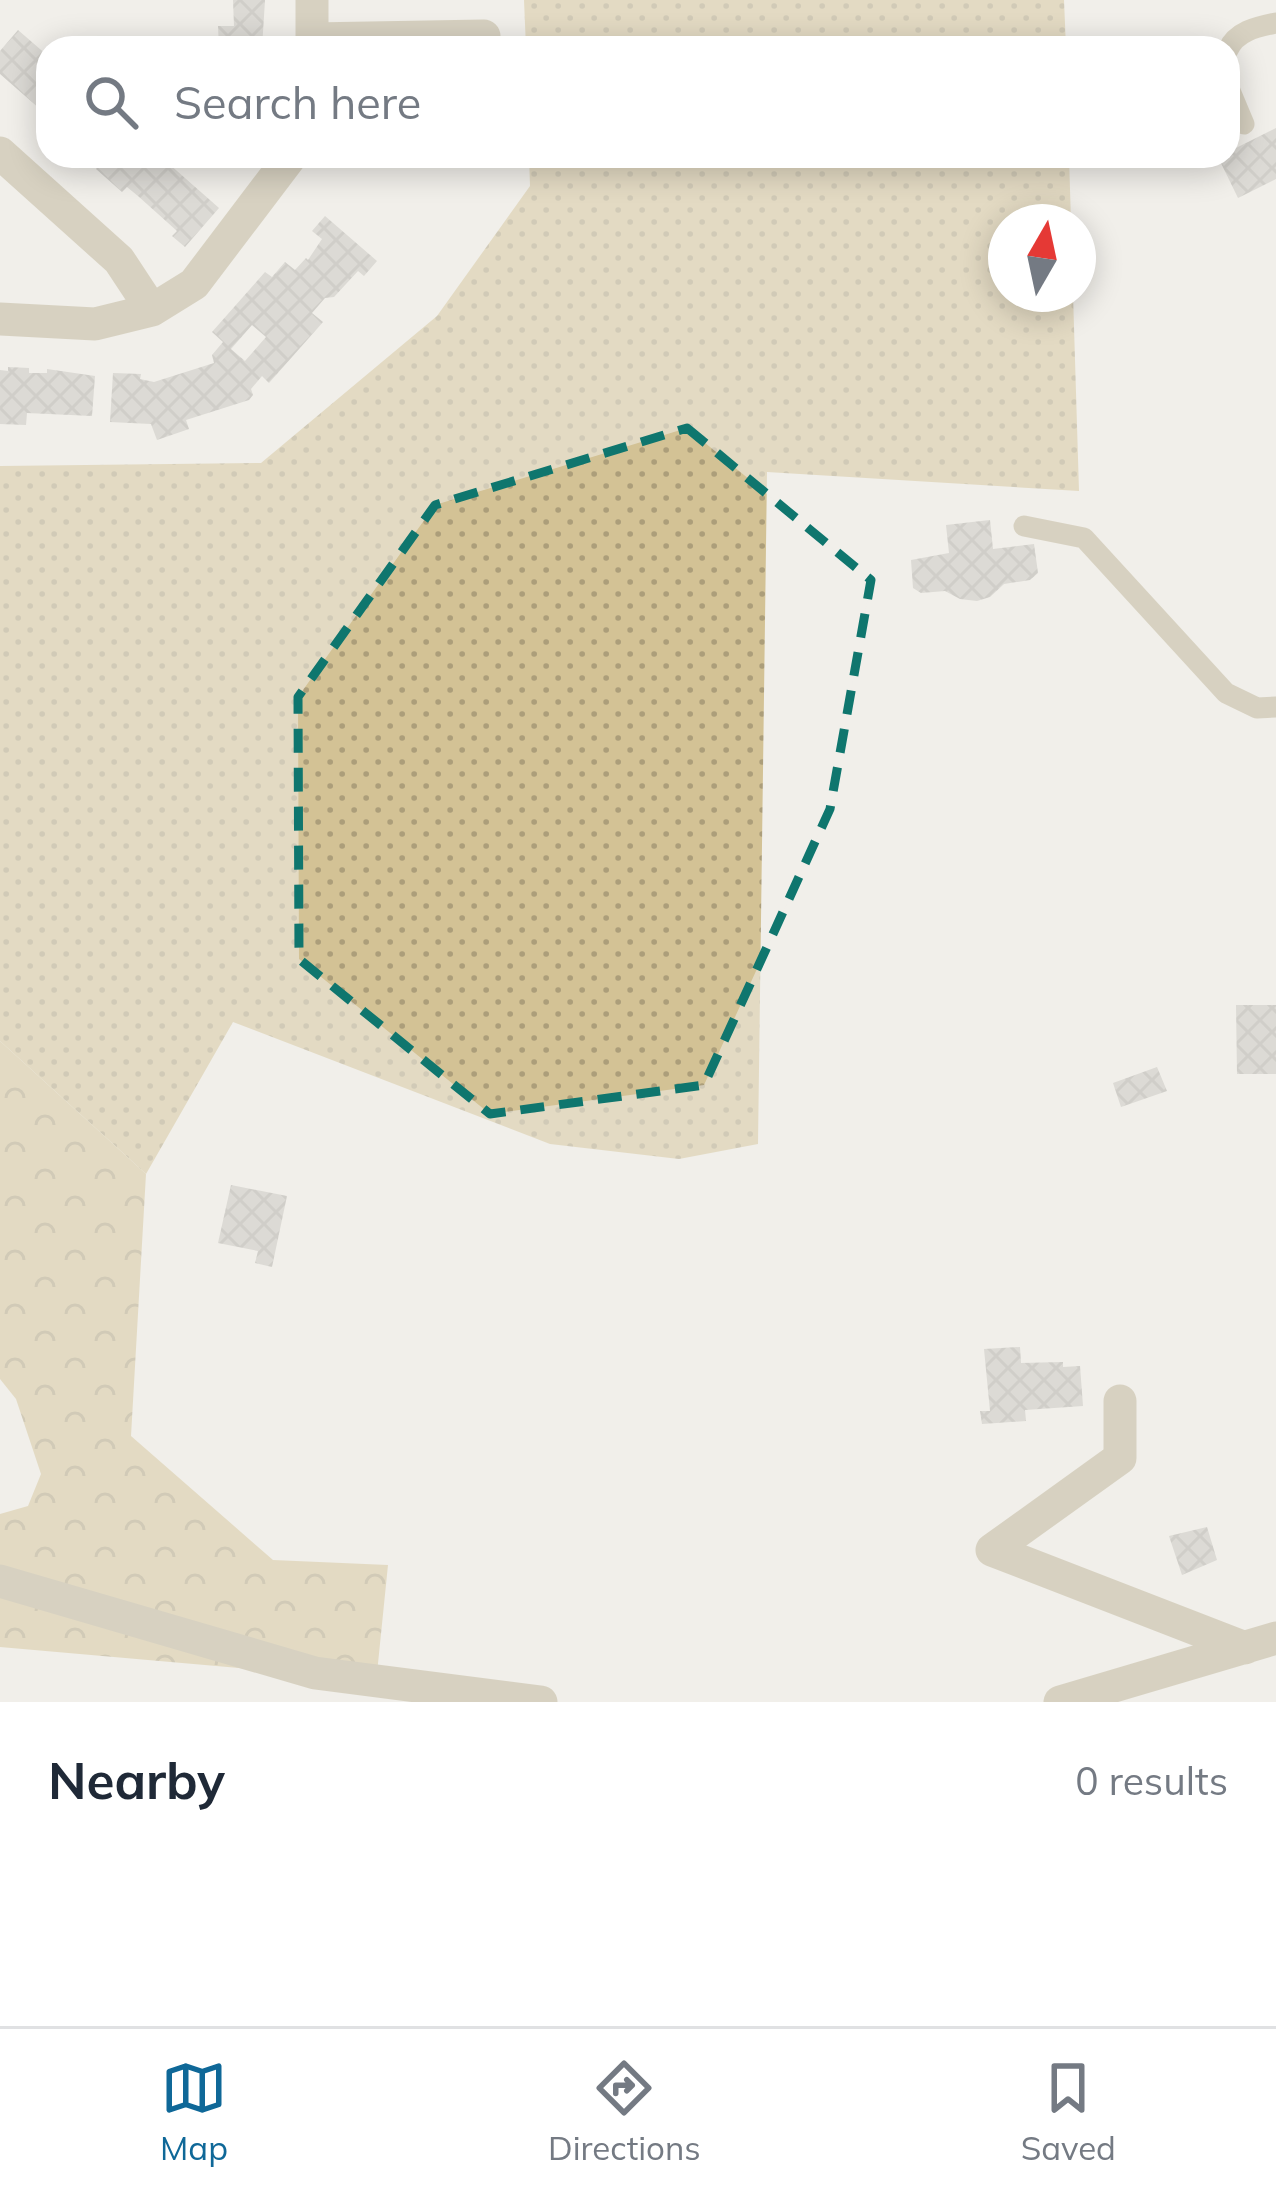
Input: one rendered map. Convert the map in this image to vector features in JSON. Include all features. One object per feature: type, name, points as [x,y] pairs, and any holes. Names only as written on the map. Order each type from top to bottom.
[{"type":"street","points":[[312,0],[312,36]]},
{"type":"street","points":[[0,153],[119,260],[152,310]]},
{"type":"street","points":[[0,319],[94,324],[152,310],[194,284],[282,168]]},
{"type":"street","points":[[1120,1400],[1120,1458],[992,1550],[1260,1643]]},
{"type":"street","points":[[0,1581],[316,1673],[541,1702]]},
{"type":"street","points":[[1060,1702],[1260,1643]]},
{"type":"lane","points":[[1239,36],[1276,23]]},
{"type":"lane","points":[[1240,114],[1244,124]]},
{"type":"lane","points":[[1024,526],[1084,538],[1226,693],[1256,708],[1276,707]]},
{"type":"highlighted area","points":[[687,428],[871,580],[830,809],[704,1085],[490,1114],[299,959],[298,697],[435,505]]},
{"type":"green space","points":[[524,0],[1064,0],[1066,36],[526,36]]},
{"type":"green space","points":[[529,168],[1069,168],[1070,204],[988,204],[988,312],[1074,312],[1079,491],[767,472],[758,1144],[679,1159],[550,1144],[233,1022],[146,1174],[0,1041],[0,466],[261,463],[437,316],[530,186]]},
{"type":"green space","points":[[0,1041],[146,1174],[131,1436],[273,1560],[388,1565],[376,1683],[0,1647],[0,1514],[28,1506],[41,1474],[16,1399],[0,1379]]},
{"type":"building","points":[[233,0],[265,0],[263,36],[218,36],[218,26],[234,26]]},
{"type":"building","points":[[18,30],[36,46],[36,106],[0,74],[0,51]]},
{"type":"building","points":[[1276,128],[1276,179],[1238,198],[1223,168],[1240,168],[1240,146]]},
{"type":"building","points":[[174,168],[219,208],[185,247],[172,236],[177,231],[138,196],[127,187],[122,192],[96,169]]},
{"type":"building","points":[[325,216],[377,261],[364,276],[358,271],[334,297],[325,298],[312,313],[323,322],[269,383],[262,376],[249,400],[186,420],[189,429],[157,440],[151,424],[110,422],[113,373],[141,374],[140,379],[154,382],[214,363],[212,355],[223,342],[212,332],[265,272],[272,277],[285,262],[295,270],[308,260],[322,239],[312,231]],"holes":[[[252,325],[266,337],[245,361],[231,349]]]},
{"type":"building","points":[[8,367],[29,368],[29,373],[47,373],[47,369],[95,376],[92,416],[27,413],[26,425],[0,424],[0,370],[8,371]]},
{"type":"building","points":[[990,520],[993,549],[1034,544],[1038,573],[1030,580],[1004,584],[977,601],[913,588],[911,560],[949,553],[946,525]]},
{"type":"building","points":[[1236,1005],[1276,1005],[1276,1074],[1237,1074]]},
{"type":"building","points":[[1157,1067],[1167,1091],[1121,1107],[1113,1083]]},
{"type":"building","points":[[231,1185],[287,1196],[272,1267],[255,1263],[258,1251],[218,1243]]},
{"type":"building","points":[[1020,1347],[1021,1363],[1080,1366],[1083,1406],[1025,1410],[1026,1421],[982,1424],[980,1411],[990,1411],[984,1349]]},
{"type":"building","points":[[1207,1527],[1217,1560],[1182,1575],[1169,1536]]}]
